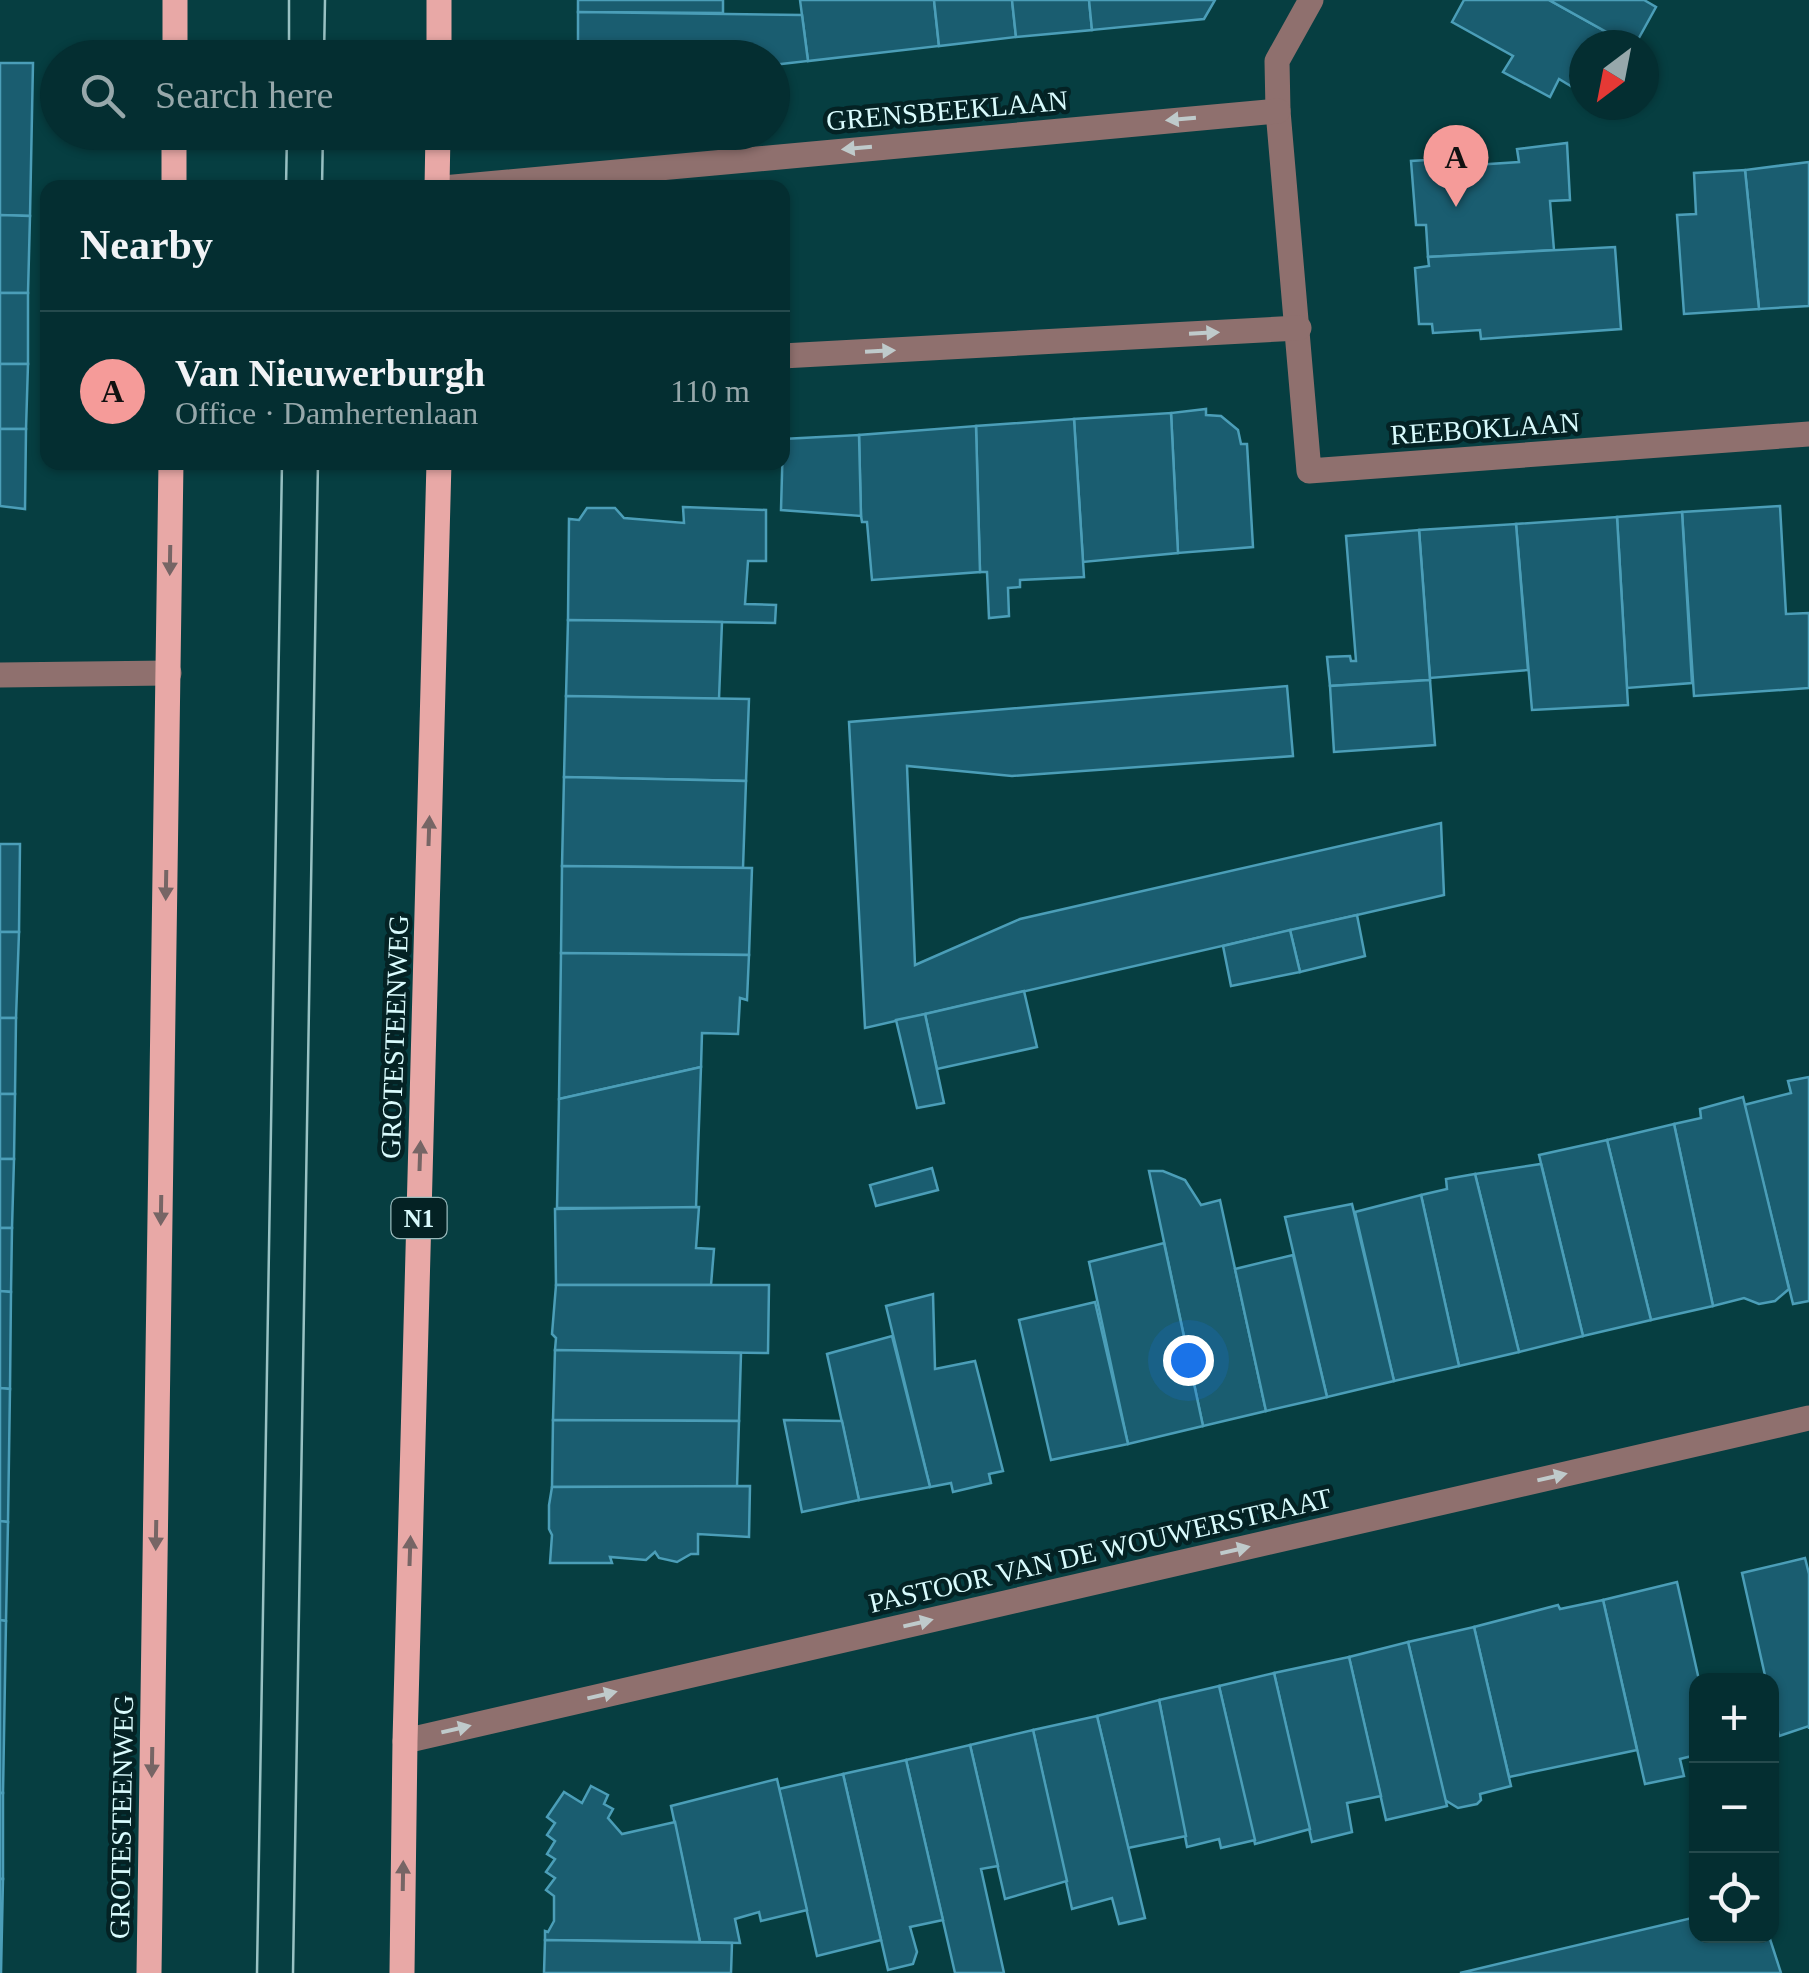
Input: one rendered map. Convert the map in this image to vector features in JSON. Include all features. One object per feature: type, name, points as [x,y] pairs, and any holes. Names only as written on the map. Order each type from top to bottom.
[{"type":"main road","points":[[175,40],[176,0]]},
{"type":"main road","points":[[439,40],[440,0]]},
{"type":"main road","points":[[174,150],[174,180]]},
{"type":"main road","points":[[439,150],[440,180]]},
{"type":"main road","name":"GROTESTEENWEG","points":[[148,1973],[171,470]]},
{"type":"main road","name":"GROTESTEENWEG","points":[[402,1973],[439,470]]},
{"type":"street","points":[[790,356],[1298,328],[1277,62],[1311,0]]},
{"type":"street","name":"GRENSBEEKLAAN","points":[[526,180],[1278,110]]},
{"type":"street","name":"REEBOKLAAN","points":[[1298,328],[1308,471],[1809,434]]},
{"type":"street","points":[[0,675],[169,673]]},
{"type":"street","name":"PASTOOR VAN DE WOUWERSTRAAT","points":[[405,1741],[1809,1418]]},
{"type":"building","points":[[578,0],[723,0],[723,13],[578,12]]},
{"type":"building","points":[[800,0],[934,0],[939,46],[808,61]]},
{"type":"building","points":[[934,0],[1012,0],[1016,37],[939,46]]},
{"type":"building","points":[[1012,0],[1089,0],[1092,30],[1016,37]]},
{"type":"building","points":[[1089,0],[1215,0],[1204,19],[1092,30]]},
{"type":"building","points":[[1464,0],[1549,0],[1603,30],[1569,30],[1569,85],[1559,79],[1550,97],[1503,72],[1513,56],[1452,22]]},
{"type":"building","points":[[1549,0],[1644,0],[1656,7],[1643,30],[1603,30]]},
{"type":"building","points":[[578,12],[802,15],[808,61],[790,63],[790,40],[578,40]]},
{"type":"building","points":[[0,63],[33,63],[30,216],[0,215]]},
{"type":"building","points":[[1567,143],[1570,200],[1550,201],[1554,250],[1428,257],[1426,225],[1416,225],[1411,161],[1443,159],[1444,167],[1519,162],[1517,149]]},
{"type":"building","points":[[1809,162],[1809,306],[1759,309],[1745,170]]},
{"type":"building","points":[[1745,170],[1759,309],[1684,314],[1677,215],[1696,214],[1694,173]]},
{"type":"building","points":[[0,215],[30,216],[28,293],[0,293]]},
{"type":"building","points":[[1615,247],[1621,329],[1481,339],[1480,330],[1433,333],[1432,324],[1419,324],[1415,268],[1429,266],[1428,257]]},
{"type":"building","points":[[0,293],[28,293],[28,364],[0,364]]},
{"type":"building","points":[[0,364],[28,364],[26,429],[0,429]]},
{"type":"building","points":[[1206,409],[1206,415],[1221,416],[1238,430],[1241,444],[1247,444],[1253,547],[1178,553],[1171,413]]},
{"type":"building","points":[[1171,413],[1178,553],[1083,562],[1074,419]]},
{"type":"building","points":[[1074,419],[1084,577],[1020,580],[1020,587],[1008,588],[1009,616],[989,618],[987,572],[980,572],[976,426]]},
{"type":"building","points":[[976,426],[980,572],[872,580],[867,522],[862,522],[861,516],[859,435]]},
{"type":"building","points":[[0,429],[26,429],[25,509],[0,506]]},
{"type":"building","points":[[859,435],[861,516],[781,510],[782,470],[790,470],[790,439]]},
{"type":"building","points":[[1780,506],[1786,614],[1809,613],[1809,688],[1694,696],[1682,512]]},
{"type":"building","points":[[683,507],[766,510],[766,561],[748,561],[745,604],[776,605],[775,623],[568,620],[569,519],[579,520],[587,508],[615,508],[624,518],[684,523]]},
{"type":"building","points":[[1682,512],[1692,683],[1627,688],[1617,517]]},
{"type":"building","points":[[1617,517],[1628,705],[1532,710],[1516,524]]},
{"type":"building","points":[[1516,524],[1528,670],[1430,678],[1419,530]]},
{"type":"building","points":[[1419,530],[1430,680],[1330,686],[1327,657],[1350,656],[1351,661],[1356,661],[1346,536]]},
{"type":"building","points":[[568,620],[722,622],[719,699],[566,696]]},
{"type":"building","points":[[1430,680],[1435,745],[1334,752],[1330,686]]},
{"type":"building","points":[[1287,686],[1293,756],[1012,776],[907,766],[915,965],[1020,919],[1441,823],[1444,895],[865,1028],[849,722]]},
{"type":"building","points":[[566,696],[749,699],[746,781],[564,777]]},
{"type":"building","points":[[564,777],[746,781],[743,868],[562,866]]},
{"type":"building","points":[[0,844],[20,844],[19,932],[0,932]]},
{"type":"building","points":[[562,866],[752,868],[749,955],[561,953]]},
{"type":"building","points":[[1357,915],[1365,956],[1300,972],[1290,930]]},
{"type":"building","points":[[1290,930],[1300,972],[1231,986],[1223,946]]},
{"type":"building","points":[[0,932],[19,932],[16,1018],[0,1018]]},
{"type":"building","points":[[561,953],[749,955],[747,1000],[740,998],[738,1034],[702,1033],[701,1067],[559,1099]]},
{"type":"building","points":[[1024,991],[1037,1047],[937,1069],[925,1014]]},
{"type":"building","points":[[925,1014],[944,1103],[917,1108],[896,1020]]},
{"type":"building","points":[[0,1018],[16,1018],[15,1094],[0,1094]]},
{"type":"building","points":[[701,1067],[696,1208],[557,1208],[559,1099]]},
{"type":"building","points":[[1809,1077],[1809,1301],[1793,1304],[1744,1105],[1791,1093],[1788,1081]]},
{"type":"building","points":[[0,1094],[15,1094],[14,1159],[0,1159]]},
{"type":"building","points":[[1743,1097],[1789,1289],[1775,1301],[1759,1304],[1744,1298],[1713,1306],[1674,1124],[1701,1118],[1700,1109]]},
{"type":"building","points":[[1674,1124],[1713,1306],[1651,1320],[1607,1140]]},
{"type":"building","points":[[1607,1140],[1651,1320],[1583,1336],[1539,1155]]},
{"type":"building","points":[[0,1159],[14,1159],[12,1228],[0,1228]]},
{"type":"building","points":[[1541,1164],[1583,1336],[1519,1352],[1475,1174]]},
{"type":"building","points":[[932,1168],[938,1190],[876,1206],[870,1185]]},
{"type":"building","points":[[1149,1171],[1163,1171],[1185,1180],[1201,1205],[1220,1200],[1266,1411],[1203,1426]]},
{"type":"building","points":[[1475,1174],[1519,1352],[1459,1366],[1421,1195],[1447,1189],[1446,1179]]},
{"type":"building","points":[[1421,1195],[1459,1366],[1394,1381],[1355,1212]]},
{"type":"building","points":[[1352,1204],[1394,1381],[1327,1397],[1285,1217]]},
{"type":"building","points":[[699,1207],[696,1248],[714,1249],[711,1285],[556,1285],[555,1209]]},
{"type":"building","points":[[0,1228],[12,1228],[11,1292],[0,1291]]},
{"type":"building","points":[[1164,1243],[1203,1426],[1128,1444],[1089,1262]]},
{"type":"building","points":[[1293,1255],[1327,1397],[1266,1411],[1235,1269]]},
{"type":"building","points":[[556,1285],[769,1285],[768,1353],[555,1350],[556,1338],[552,1334]]},
{"type":"building","points":[[0,1291],[11,1292],[10,1389],[0,1388]]},
{"type":"building","points":[[933,1294],[935,1369],[975,1361],[1003,1471],[989,1474],[991,1483],[953,1492],[951,1483],[930,1487],[886,1306]]},
{"type":"building","points":[[1095,1302],[1128,1444],[1051,1460],[1019,1320]]},
{"type":"building","points":[[892,1336],[930,1487],[859,1500],[827,1354]]},
{"type":"building","points":[[555,1350],[741,1353],[739,1421],[553,1420]]},
{"type":"building","points":[[0,1388],[10,1389],[8,1522],[0,1521]]},
{"type":"building","points":[[553,1420],[739,1421],[737,1487],[552,1487]]},
{"type":"building","points":[[784,1420],[842,1421],[859,1500],[802,1512]]},
{"type":"building","points":[[750,1486],[749,1537],[698,1534],[698,1554],[677,1562],[659,1558],[655,1552],[646,1560],[610,1557],[612,1563],[550,1563],[552,1487]]},
{"type":"building","points":[[0,1521],[8,1522],[6,1621],[0,1620]]},
{"type":"building","points":[[1805,1558],[1809,1574],[1809,1726],[1779,1736],[1779,1673],[1764,1673],[1742,1573]]},
{"type":"building","points":[[1677,1582],[1697,1673],[1689,1673],[1689,1757],[1680,1759],[1684,1776],[1645,1784],[1603,1600]]},
{"type":"building","points":[[1603,1600],[1637,1750],[1509,1777],[1474,1627],[1558,1605],[1560,1609]]},
{"type":"building","points":[[0,1620],[6,1621],[3,1793],[0,1793]]},
{"type":"building","points":[[1474,1627],[1511,1786],[1480,1794],[1477,1804],[1458,1808],[1445,1800],[1408,1642]]},
{"type":"building","points":[[1408,1642],[1447,1806],[1386,1820],[1349,1657]]},
{"type":"building","points":[[1349,1657],[1381,1796],[1347,1803],[1352,1832],[1312,1842],[1274,1673]]},
{"type":"building","points":[[1274,1673],[1310,1829],[1255,1844],[1219,1686]]},
{"type":"building","points":[[1219,1686],[1255,1840],[1221,1848],[1219,1839],[1187,1847],[1159,1700]]},
{"type":"building","points":[[1159,1700],[1186,1836],[1128,1848],[1097,1716]]},
{"type":"building","points":[[1097,1716],[1145,1918],[1119,1924],[1112,1898],[1072,1909],[1033,1730]]},
{"type":"building","points":[[1033,1730],[1067,1881],[1005,1899],[970,1745]]},
{"type":"building","points":[[970,1745],[998,1866],[981,1869],[1004,1973],[955,1973],[906,1760]]},
{"type":"building","points":[[906,1760],[943,1920],[910,1927],[917,1952],[913,1964],[888,1970],[843,1774]]},
{"type":"building","points":[[843,1774],[881,1940],[817,1956],[779,1789]]},
{"type":"building","points":[[777,1779],[807,1910],[761,1921],[759,1912],[735,1919],[740,1943],[700,1942],[671,1806]]},
{"type":"building","points":[[591,1786],[608,1795],[604,1804],[613,1809],[608,1818],[622,1834],[675,1822],[700,1942],[545,1940],[545,1931],[554,1921],[554,1896],[546,1890],[555,1878],[546,1872],[555,1859],[547,1854],[555,1841],[547,1835],[555,1823],[547,1817],[564,1792],[582,1803]]},
{"type":"building","points":[[3,1793],[3,1879],[0,1879]]},
{"type":"building","points":[[3,1879],[1,1973],[0,1973]]},
{"type":"building","points":[[1689,1919],[1689,1943],[1771,1943],[1781,1973],[1460,1973]]},
{"type":"building","points":[[545,1940],[732,1943],[731,1973],[544,1973]]},
{"type":"tram line","points":[[289,0],[289,40]]},
{"type":"tram line","points":[[324,40],[325,0]]},
{"type":"tram line","points":[[286,180],[287,150]]},
{"type":"tram line","points":[[322,180],[323,150]]},
{"type":"tram line","points":[[257,1973],[282,470]]},
{"type":"tram line","points":[[293,1973],[318,470]]},
{"type":"place","name":"Van Nieuwerburgh","points":[[1456,207]]}]
